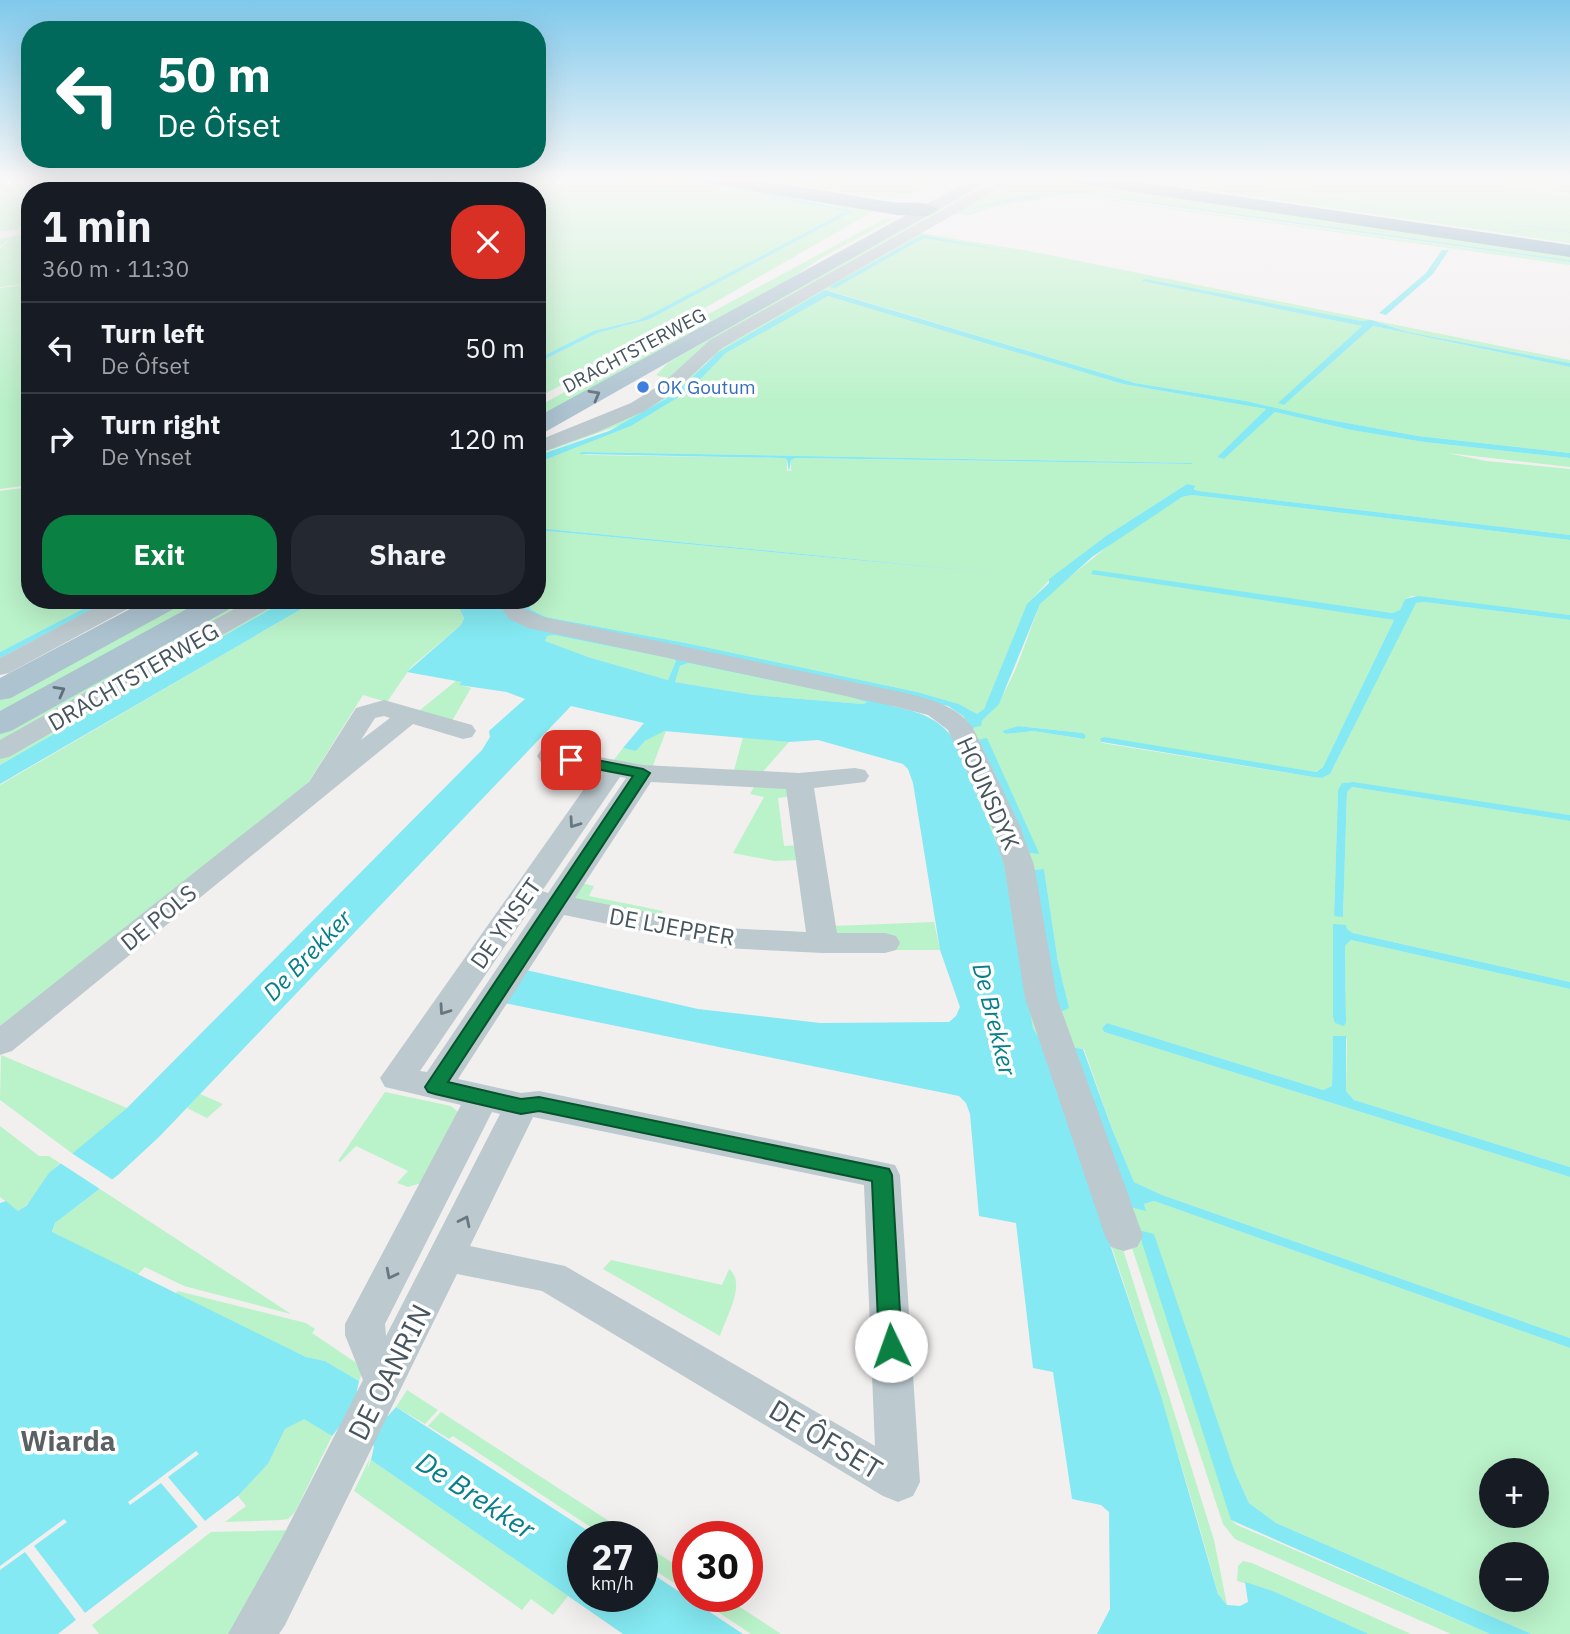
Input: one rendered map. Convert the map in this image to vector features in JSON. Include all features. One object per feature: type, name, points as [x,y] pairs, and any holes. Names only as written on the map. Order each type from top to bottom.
[{"type":"main road","name":"DRACHTSTERWEG","points":[[596,370],[811,254]]},
{"type":"main road","name":"DRACHTSTERWEG","points":[[546,422],[848,254]]},
{"type":"main road","name":"DRACHTSTERWEG","points":[[0,691],[152,609]]},
{"type":"main road","name":"DRACHTSTERWEG","points":[[0,724],[209,609]]},
{"type":"street","name":"DRACHTSTERWEG","points":[[546,445],[594,429],[629,411],[671,386],[697,358],[716,344],[875,254]]},
{"type":"street","points":[[0,668],[110,609]]},
{"type":"street","name":"DRACHTSTERWEG","points":[[0,751],[251,609]]},
{"type":"street","name":"HOUNSDYK","points":[[513,609],[516,614],[536,623],[901,700],[937,710],[953,720],[967,737],[1014,846],[1041,998],[1124,1236]]},
{"type":"street","name":"DE POLS","points":[[0,1044],[408,715],[463,731]]},
{"type":"street","points":[[550,756],[643,773],[799,781],[855,776]]},
{"type":"street","name":"DE YNSET","points":[[397,1078],[613,767]]},
{"type":"street","name":"DE YNSET","points":[[435,1087],[643,773]]},
{"type":"street","points":[[799,781],[823,943]]},
{"type":"street","name":"DE LJEPPER","points":[[523,897],[725,938],[885,943]]},
{"type":"street","name":"DE ÔFSET","points":[[397,1078],[521,1106],[539,1104],[882,1175],[898,1482],[551,1277],[447,1257]]},
{"type":"street","points":[[375,1398],[365,1324],[482,1097]]},
{"type":"street","name":"DE OANRIN","points":[[251,1634],[269,1609],[521,1106]]},
{"type":"green space","points":[[0,254],[21,254],[21,284],[0,287]]},
{"type":"green space","points":[[546,254],[765,254],[645,318],[593,331],[546,354]]},
{"type":"green space","points":[[771,254],[798,254],[546,393],[546,359],[598,333],[650,319]]},
{"type":"green space","points":[[819,254],[828,254],[764,297],[546,417],[546,402]]},
{"type":"green space","points":[[855,254],[871,254],[706,347],[664,382],[657,381],[667,378],[656,375],[668,363]]},
{"type":"green space","points":[[883,254],[1045,254],[1570,360],[1570,363],[1408,332],[1378,322],[1144,281],[1362,326],[1279,403],[1284,405],[1373,326],[1570,367],[1570,453],[1418,436],[1246,401],[1135,383],[830,291],[709,359],[684,388],[620,425],[546,452],[546,448],[602,429],[701,358]]},
{"type":"green space","points":[[1493,254],[1570,262],[1570,265]]},
{"type":"green space","points":[[1529,254],[1570,254],[1570,260]]},
{"type":"green space","points":[[21,285],[21,486],[0,489],[0,288]]},
{"type":"green space","points":[[833,296],[1123,384],[1266,409],[1217,457],[1224,459],[1275,412],[1351,430],[1424,442],[1570,458],[1570,467],[1447,453],[1486,461],[1570,469],[1570,535],[1199,491],[1187,484],[1106,536],[1052,577],[1027,605],[984,709],[977,714],[959,704],[917,692],[686,643],[546,617],[531,610],[546,609],[546,531],[1037,577],[546,529],[546,459],[631,426],[689,391],[726,353],[823,297]],"holes":[[[582,452],[1191,464],[795,458],[791,460],[791,471],[787,471],[787,459],[783,458],[588,455]]]},
{"type":"green space","points":[[21,488],[21,609],[83,609],[0,652],[0,491]]},
{"type":"green space","points":[[1192,495],[1570,540],[1570,615],[1412,596],[1405,599],[1400,610],[1394,613],[1091,571],[1394,620],[1323,767],[1315,772],[1102,738],[1102,743],[1322,778],[1330,774],[1415,603],[1570,620],[1570,815],[1347,782],[1338,790],[1334,915],[1343,917],[1347,792],[1352,787],[1570,821],[1570,982],[1353,933],[1346,925],[1333,925],[1346,1022],[1345,946],[1351,940],[1570,989],[1570,1167],[1354,1100],[1346,1091],[1347,1039],[1333,1036],[1332,1086],[1323,1090],[1107,1023],[1102,1028],[1104,1032],[1570,1177],[1570,1338],[1162,1195],[1134,1182],[1084,1049],[1070,1047],[1146,1210],[1144,1204],[1154,1201],[1570,1348],[1570,1634],[1532,1634],[1481,1612],[1549,1612],[1549,1542],[1479,1542],[1479,1611],[1276,1523],[1249,1503],[1234,1470],[1231,1520],[1237,1525],[1490,1634],[1451,1634],[1235,1539],[1223,1524],[958,720],[553,626],[530,616],[927,700],[951,710],[972,728],[985,719],[1005,690],[1040,604],[1051,592],[1127,531],[1182,497]],"holes":[[[1018,726],[1083,733],[1083,739],[1033,731],[1006,734],[1003,731]],[[1044,869],[1058,962],[1069,1008],[1032,870]]]},
{"type":"green space","points":[[162,609],[198,609],[0,718],[0,697]]},
{"type":"green space","points":[[219,609],[242,609],[0,746],[0,731]]},
{"type":"green space","points":[[259,609],[270,609],[0,765],[0,755]]},
{"type":"green space","points":[[302,609],[460,609],[464,618],[461,625],[411,667],[387,702],[363,695],[298,799],[0,1031],[0,785]]},
{"type":"green space","points":[[554,635],[676,661],[668,680],[544,641],[547,636]]},
{"type":"green space","points":[[688,663],[868,701],[863,704],[754,695],[675,682],[680,666]]},
{"type":"green space","points":[[457,680],[463,682],[460,685],[471,688],[452,721],[419,711]]},
{"type":"green space","points":[[666,731],[652,768],[613,761],[623,748],[636,751],[645,741]]},
{"type":"green space","points":[[743,737],[789,742],[760,775],[733,774]]},
{"type":"green space","points":[[969,774],[980,775],[1101,1179],[1214,1540],[1227,1605],[1218,1594],[1135,1317],[1042,1043],[1033,1028]]},
{"type":"green space","points":[[755,785],[786,788],[793,796],[778,798],[784,846],[800,845],[802,860],[775,861],[733,853],[764,797],[750,794]]},
{"type":"green space","points":[[582,883],[594,886],[589,896],[663,911],[660,917],[572,899]]},
{"type":"green space","points":[[934,922],[940,950],[895,950],[834,935],[833,926]]},
{"type":"green space","points":[[1,1055],[127,1108],[73,1154],[0,1100]]},
{"type":"green space","points":[[385,1092],[451,1106],[458,1112],[421,1183],[408,1187],[397,1183],[408,1171],[356,1146],[338,1161]]},
{"type":"green space","points":[[200,1094],[223,1104],[207,1118],[187,1108]]},
{"type":"green space","points":[[0,1126],[39,1156],[49,1156],[60,1163],[30,1201],[18,1211],[0,1197]]},
{"type":"green space","points":[[100,1189],[291,1314],[184,1286],[145,1267],[137,1275],[52,1233],[55,1223]]},
{"type":"green space","points":[[611,1260],[722,1285],[729,1269],[734,1275],[736,1291],[720,1336],[603,1269]]},
{"type":"green space","points":[[178,1291],[306,1323],[315,1329],[312,1333],[364,1368],[359,1381],[325,1361],[306,1357],[175,1294]]},
{"type":"green space","points":[[407,1390],[438,1410],[425,1424],[396,1407]]},
{"type":"green space","points":[[441,1412],[609,1521],[581,1521],[453,1436],[449,1439],[428,1426]]},
{"type":"green space","points":[[304,1418],[332,1436],[295,1512],[288,1519],[281,1520],[225,1522],[246,1506],[238,1496],[268,1464],[285,1429]]},
{"type":"green space","points":[[370,1458],[367,1470],[371,1460],[567,1597],[553,1615],[531,1599],[522,1610],[354,1491]]},
{"type":"green space","points":[[296,1530],[235,1634],[99,1634],[92,1625],[211,1532]]},
{"type":"green space","points":[[658,1553],[672,1563],[672,1582],[658,1572]]},
{"type":"green space","points":[[1243,1561],[1411,1634],[1369,1634],[1273,1591],[1237,1581],[1238,1566]]},
{"type":"green space","points":[[718,1612],[747,1612],[781,1634],[751,1634]]},
{"type":"water","points":[[764,254],[772,254],[650,319],[598,333],[546,359],[546,354],[593,331],[638,320]]},
{"type":"water","points":[[888,254],[895,254],[835,288],[829,287]]},
{"type":"water","points":[[1439,254],[1446,254],[1433,274],[1386,315],[1379,313],[1426,273]]},
{"type":"water","points":[[1514,254],[1570,260],[1570,262]]},
{"type":"water","points":[[1145,279],[1362,321],[1371,320],[1408,332],[1570,363],[1570,367],[1373,326],[1284,405],[1278,403],[1362,326],[1142,281]]},
{"type":"water","points":[[825,290],[1135,383],[1246,401],[1418,436],[1570,453],[1570,458],[1424,442],[1351,430],[1275,412],[1224,459],[1217,457],[1266,409],[1123,384],[828,296],[726,353],[689,391],[631,426],[546,459],[546,453],[609,431],[676,393],[717,353]]},
{"type":"water","points":[[579,454],[1192,464],[795,458],[791,460],[789,472],[787,459],[783,458]]},
{"type":"water","points":[[1187,484],[1195,486],[1194,489],[1199,491],[1570,535],[1570,540],[1192,495],[1182,497],[1092,557],[1040,604],[999,704],[982,721],[981,726],[972,728],[963,716],[948,706],[530,616],[524,609],[530,609],[546,617],[686,643],[917,692],[959,704],[977,714],[984,709],[1027,604],[1049,583],[1049,579],[1106,536]]},
{"type":"water","points":[[546,529],[1037,577],[546,531]]},
{"type":"water","points":[[1093,570],[1393,613],[1400,610],[1405,599],[1418,596],[1570,615],[1570,620],[1416,603],[1330,774],[1322,778],[1102,742],[1100,739],[1104,737],[1316,772],[1323,767],[1394,620],[1091,574]]},
{"type":"water","points":[[83,609],[93,609],[0,658],[0,652]]},
{"type":"water","points":[[270,609],[301,609],[0,784],[0,765]]},
{"type":"water","name":"De Brekker","points":[[460,609],[504,609],[507,616],[518,623],[891,702],[892,706],[927,716],[948,732],[954,739],[1003,859],[1033,1028],[1042,1043],[1161,1396],[1218,1594],[1227,1605],[1240,1606],[1248,1602],[1245,1582],[1273,1591],[1369,1634],[1097,1634],[1110,1609],[1109,1512],[1101,1505],[1072,1499],[1053,1372],[1033,1368],[1016,1223],[979,1216],[970,1114],[966,1103],[959,1096],[504,1003],[526,970],[698,1009],[820,1023],[949,1022],[960,1007],[940,950],[913,783],[903,764],[818,740],[789,742],[664,731],[645,741],[636,751],[623,748],[644,723],[571,706],[160,1136],[118,1175],[55,1223],[52,1232],[306,1357],[325,1361],[359,1381],[356,1396],[388,1416],[396,1407],[573,1521],[567,1521],[567,1595],[371,1460],[374,1446],[340,1426],[332,1436],[304,1419],[285,1429],[268,1464],[238,1496],[58,1634],[0,1634],[0,1203],[6,1201],[18,1211],[27,1205],[49,1173],[127,1108],[482,750],[490,737],[489,731],[525,699],[507,692],[459,685],[462,682],[407,672],[461,625],[464,618]],"holes":[[[554,635],[676,661],[668,680],[588,657],[545,641],[547,636]],[[688,663],[867,702],[863,704],[754,695],[675,682],[680,666]]]},
{"type":"water","points":[[1018,726],[1083,733],[1086,736],[1084,739],[1033,731],[1006,734],[1002,731]]},
{"type":"water","points":[[987,738],[1038,854],[1026,852],[976,740]]},
{"type":"water","points":[[1353,782],[1570,815],[1570,821],[1352,787],[1347,792],[1343,917],[1334,916],[1338,790],[1342,783]]},
{"type":"water","points":[[1044,869],[1058,962],[1069,1008],[1063,1011],[1058,1009],[1032,870]]},
{"type":"water","points":[[1333,924],[1346,925],[1353,933],[1570,982],[1570,989],[1351,940],[1345,946],[1344,1026],[1335,1023],[1333,1017]]},
{"type":"water","points":[[1107,1023],[1323,1090],[1332,1086],[1333,1036],[1346,1036],[1346,1091],[1354,1100],[1570,1167],[1570,1177],[1104,1032],[1102,1028]]},
{"type":"water","points":[[1070,1047],[1083,1049],[1134,1182],[1162,1195],[1570,1338],[1570,1348],[1154,1201],[1144,1204],[1146,1211],[1130,1207]]},
{"type":"water","points":[[1138,1230],[1154,1234],[1234,1470],[1249,1503],[1276,1523],[1532,1634],[1490,1634],[1231,1520]]},
{"type":"water","points":[[658,1578],[672,1587],[672,1612],[710,1612],[743,1634],[623,1634],[591,1612],[658,1612]]},
{"type":"pier","points":[[69,1152],[116,1182],[103,1191],[57,1161]]},
{"type":"pier","points":[[196,1451],[199,1454],[168,1477],[205,1521],[238,1496],[240,1499],[64,1634],[58,1634],[76,1620],[25,1552],[0,1570],[0,1566],[64,1519],[67,1522],[34,1546],[85,1613],[198,1527],[161,1483],[130,1505],[128,1502]]},
{"type":"place","name":"OK Goutum","points":[[643,387]]},
{"type":"district","name":"Wiarda","points":[[68,1440]]},
{"type":"route","points":[[571,760],[643,773],[435,1087],[521,1106],[539,1104],[882,1175],[891,1346]]}]
